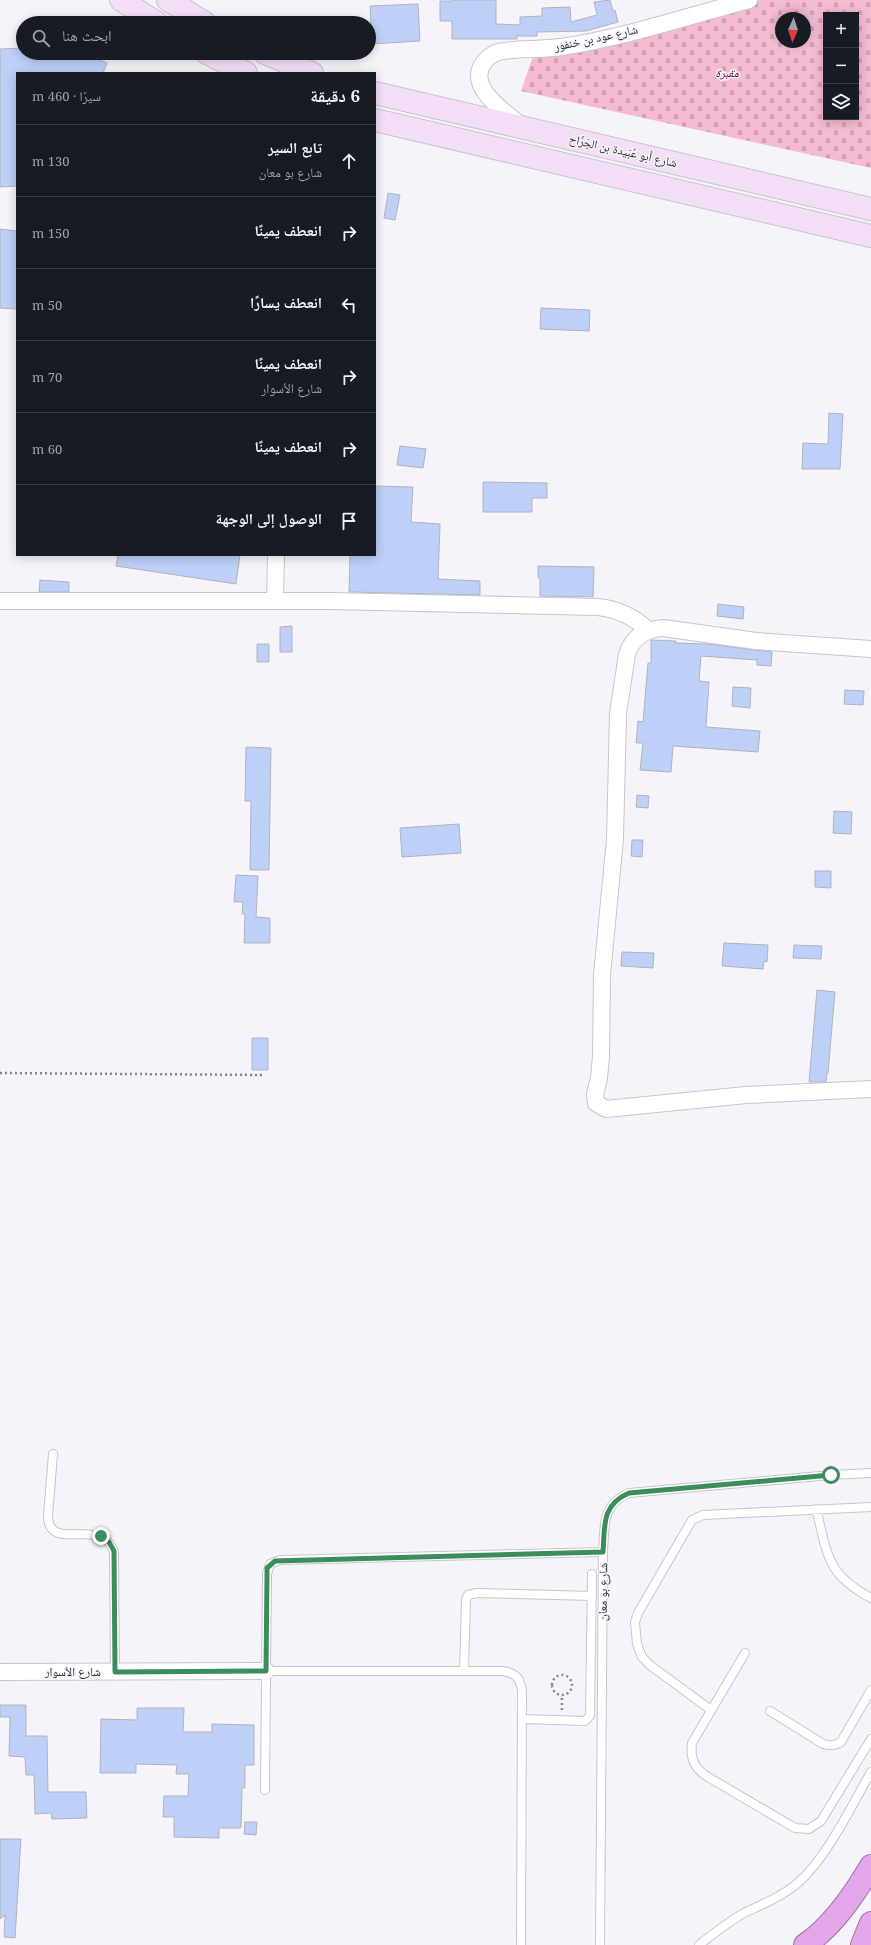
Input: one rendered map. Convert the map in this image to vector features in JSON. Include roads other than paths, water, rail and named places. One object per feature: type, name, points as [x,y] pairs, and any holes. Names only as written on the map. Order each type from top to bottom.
[{"type":"highway","points":[[805,1945],[814,1939],[834,1919],[871,1866]]},
{"type":"highway","points":[[862,1945],[871,1924]]},
{"type":"main road","points":[[121,0],[146,16]]},
{"type":"main road","points":[[168,0],[194,16]]},
{"type":"main road","points":[[221,60],[244,72]]},
{"type":"main road","points":[[281,60],[310,72]]},
{"type":"main road","name":"شارع أبو عُبَيدة بن الجَرَّاح","points":[[376,93],[871,209]]},
{"type":"main road","name":"شارع أبو عُبَيدة بن الجَرَّاح","points":[[376,120],[871,236]]},
{"type":"street","name":"شارع عود بن خنفور","points":[[527,129],[485,93],[480,83],[479,73],[485,60],[497,52],[536,50],[583,44],[749,0]]},
{"type":"street","points":[[275,601],[276,556]]},
{"type":"street","points":[[0,601],[275,601],[598,607],[624,613],[641,623],[648,630]]},
{"type":"street","points":[[871,649],[756,641],[663,628],[648,630],[635,639],[627,654],[618,714],[615,839],[602,975],[602,1036],[599,1078],[594,1094],[596,1103],[606,1109],[746,1095],[871,1089]]},
{"type":"street","name":"شارع الأسوار","points":[[0,1672],[266,1671]]},
{"type":"lane","points":[[53,1454],[48,1516],[48,1523],[52,1530],[58,1533],[101,1536],[109,1542],[114,1551],[115,1672]]},
{"type":"lane","name":"شارع بو معان","points":[[600,1945],[603,1552],[607,1513],[616,1501],[629,1493],[831,1475],[871,1473]]},
{"type":"lane","points":[[711,1710],[651,1666],[642,1657],[635,1632],[635,1622],[638,1613],[695,1517],[703,1515],[871,1507]]},
{"type":"lane","points":[[816,1510],[833,1567],[849,1586],[871,1598]]},
{"type":"lane","points":[[265,1790],[267,1568],[275,1561],[603,1552]]},
{"type":"lane","points":[[522,1719],[585,1721],[590,1716],[592,1574]]},
{"type":"lane","points":[[464,1671],[466,1600],[468,1595],[477,1593],[592,1596]]},
{"type":"lane","points":[[745,1653],[692,1743],[691,1753],[693,1763],[699,1771],[788,1825],[802,1830],[815,1826],[821,1821],[871,1739]]},
{"type":"lane","points":[[266,1671],[504,1671],[511,1672],[518,1677],[521,1684],[522,1719],[521,1945]]},
{"type":"lane","points":[[770,1711],[823,1744],[829,1746],[835,1745],[840,1742],[871,1690]]},
{"type":"lane","points":[[699,1945],[742,1914],[783,1894],[799,1882],[814,1866],[826,1849],[871,1772]]},
{"type":"park label","name":"مقبرة","points":[[727,73]]}]
